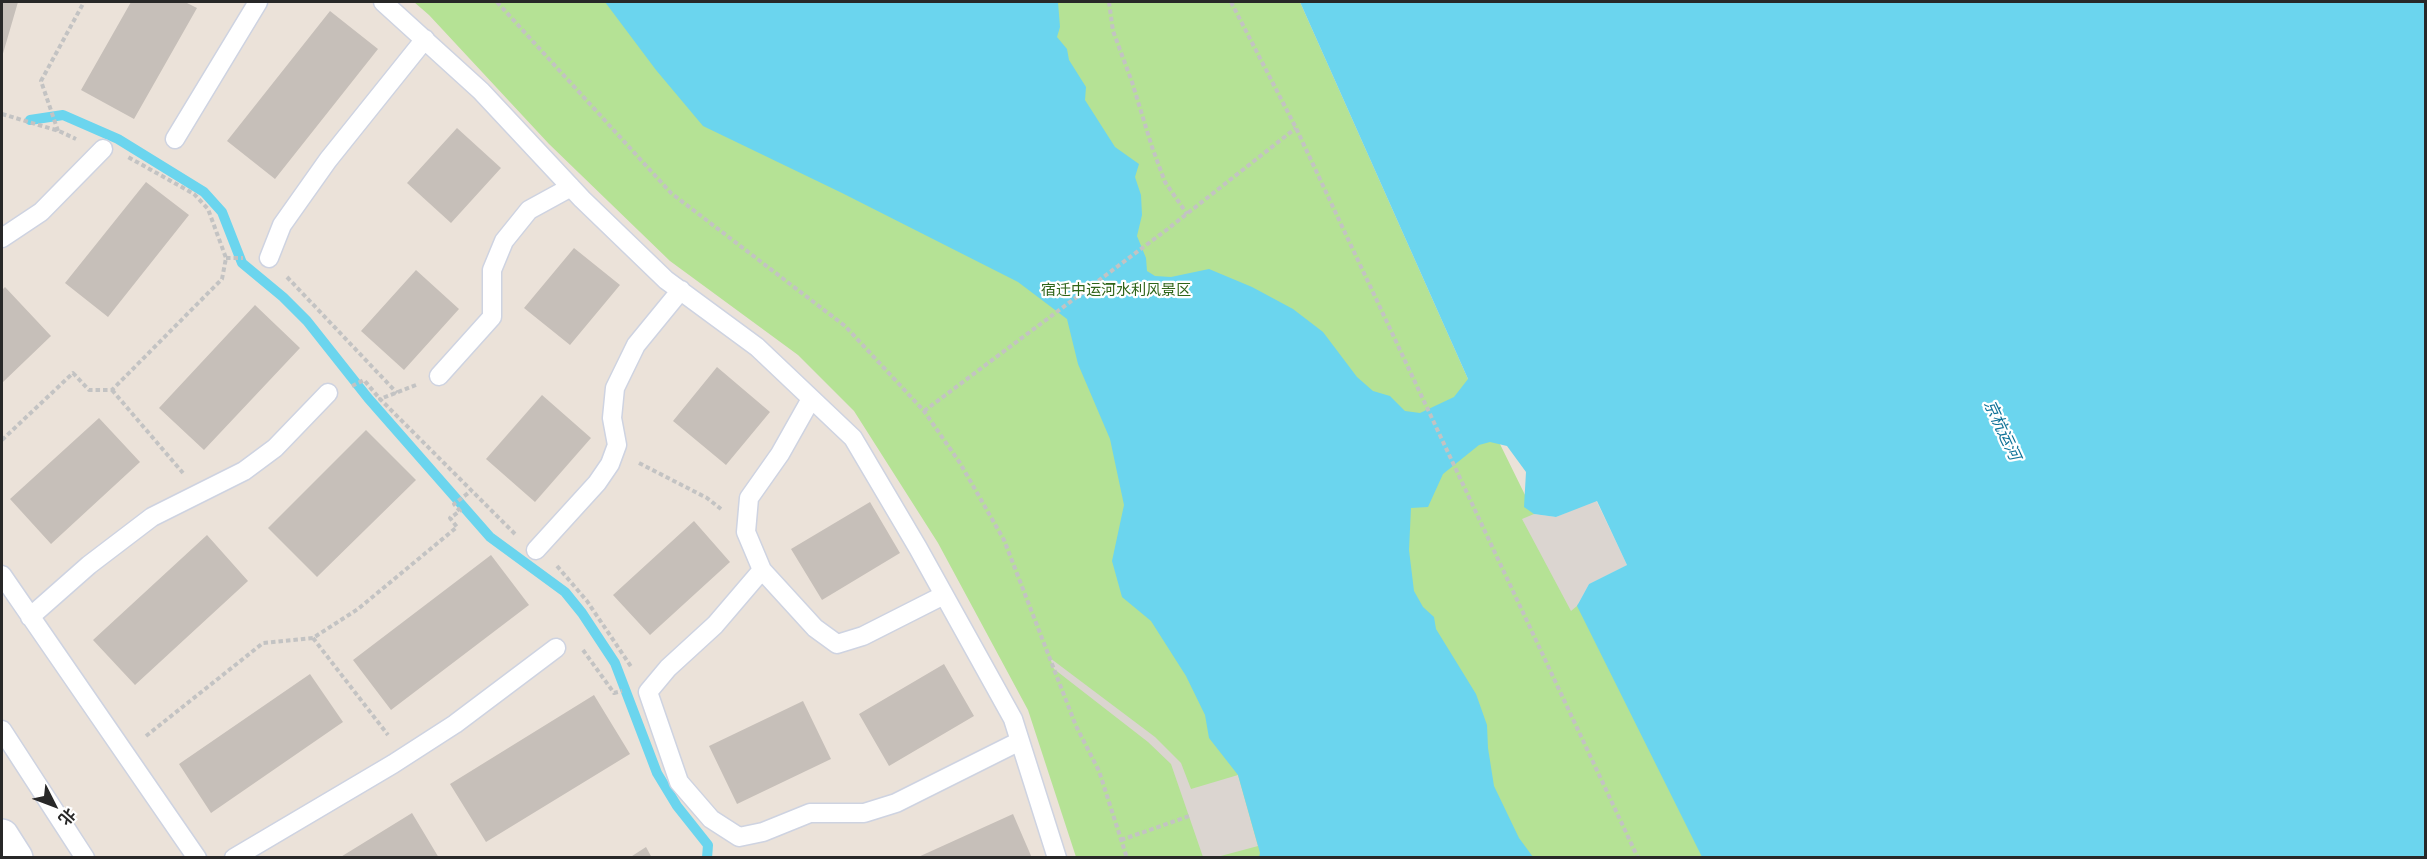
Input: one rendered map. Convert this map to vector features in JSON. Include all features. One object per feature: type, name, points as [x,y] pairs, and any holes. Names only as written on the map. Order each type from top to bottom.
[{"type":"main road","points":[[2,836],[16,858]]},
{"type":"lane","points":[[175,139],[258,2]]},
{"type":"lane","points":[[383,2],[481,91],[571,188],[666,280],[757,346],[853,438],[1013,718],[1057,858]]},
{"type":"lane","points":[[269,258],[282,225],[328,160],[425,39]]},
{"type":"lane","points":[[2,238],[41,212],[103,149]]},
{"type":"lane","points":[[440,376],[492,317],[492,270],[504,241],[529,210],[571,188]]},
{"type":"lane","points":[[536,550],[597,483],[610,464],[617,445],[612,418],[615,388],[636,345],[681,290]]},
{"type":"lane","points":[[30,617],[89,565],[152,517],[244,471],[274,448],[328,393]]},
{"type":"lane","points":[[811,399],[780,454],[750,498],[746,532],[762,570],[815,628],[837,644],[863,636],[944,595]]},
{"type":"lane","points":[[762,570],[715,625],[668,668],[648,692],[679,782],[711,819],[739,837],[763,832],[810,813],[864,813],[896,803],[1020,741]]},
{"type":"lane","points":[[2,575],[197,858]]},
{"type":"lane","points":[[234,858],[455,724],[556,648]]},
{"type":"lane","points":[[2,730],[85,858]]},
{"type":"path","points":[[58,131],[41,81],[84,2]]},
{"type":"path","points":[[1109,2],[1113,31],[1152,147],[1165,182],[1186,214]]},
{"type":"path","points":[[1231,2],[1296,128],[1638,858]]},
{"type":"path","points":[[2,114],[58,131],[132,158],[194,194],[208,209],[226,258],[222,279],[112,390],[89,390],[74,373],[2,440]]},
{"type":"path","points":[[924,411],[1165,231],[1296,128]]},
{"type":"path","points":[[269,258],[397,393]]},
{"type":"path","points":[[380,399],[440,376]]},
{"type":"path","points":[[364,380],[513,533],[560,568],[587,601],[648,692]]},
{"type":"path","points":[[112,390],[199,492]]},
{"type":"path","points":[[615,450],[707,498],[746,532]]},
{"type":"path","points":[[125,754],[263,643],[313,638],[358,609],[457,527],[450,519],[460,511],[454,504],[471,490]]},
{"type":"path","points":[[313,638],[405,756]]},
{"type":"path","points":[[556,648],[572,642],[581,647],[614,693]]},
{"type":"path","points":[[1121,840],[1189,816]]},
{"type":"green space","name":"宿迁中运河水利风景区","points":[[414,2],[1300,2],[1468,379],[1703,857],[1076,857],[1028,710],[938,543],[854,411],[798,355],[670,261],[549,144],[429,15]]},
{"type":"shaded area","points":[[1596,500],[1627,565],[1589,584],[1577,606],[1571,611],[1522,519],[1534,514],[1556,517]]},
{"type":"shaded area","points":[[1050,658],[1155,737],[1181,763],[1191,789],[1238,775],[1258,846],[1217,857],[1203,857],[1171,764],[1148,742],[1054,669]]},
{"type":"water","name":"京杭运河","points":[[605,2],[1058,2],[1060,27],[1057,37],[1067,49],[1069,60],[1086,87],[1085,100],[1115,147],[1139,164],[1135,177],[1141,195],[1142,215],[1137,236],[1146,258],[1147,271],[1155,276],[1171,277],[1209,269],[1252,287],[1293,309],[1323,332],[1357,377],[1373,391],[1390,396],[1405,411],[1420,413],[1454,397],[1468,379],[1300,2],[2425,2],[2425,857],[1702,857],[1577,606],[1589,584],[1627,565],[1597,501],[1556,517],[1534,514],[1524,507],[1526,472],[1507,446],[1490,442],[1479,445],[1443,474],[1428,507],[1411,508],[1409,550],[1414,591],[1423,607],[1434,617],[1436,629],[1476,694],[1487,725],[1494,786],[1519,838],[1533,857],[1259,857],[1260,853],[1238,775],[1209,738],[1205,715],[1186,676],[1151,621],[1122,597],[1112,561],[1124,505],[1110,439],[1078,364],[1067,319],[1018,282],[703,126],[656,70]]},
{"type":"building","points":[[2,2],[18,2],[2,57]]},
{"type":"building","points":[[131,2],[185,2],[197,8],[134,119],[81,90]]},
{"type":"building","points":[[330,11],[378,49],[275,179],[227,141]]},
{"type":"building","points":[[457,128],[501,168],[451,223],[407,183]]},
{"type":"building","points":[[146,182],[189,215],[108,317],[65,283]]},
{"type":"building","points":[[574,248],[620,285],[570,345],[524,308]]},
{"type":"building","points":[[416,270],[459,309],[404,370],[361,331]]},
{"type":"building","points":[[5,287],[51,336],[2,383],[2,290]]},
{"type":"building","points":[[255,305],[300,348],[204,450],[159,408]]},
{"type":"building","points":[[717,367],[770,412],[726,465],[673,421]]},
{"type":"building","points":[[542,395],[591,438],[535,502],[486,459]]},
{"type":"building","points":[[99,418],[140,462],[51,544],[10,499]]},
{"type":"building","points":[[366,430],[416,480],[317,577],[268,528]]},
{"type":"building","points":[[870,502],[900,553],[822,600],[791,549]]},
{"type":"building","points":[[694,521],[730,562],[650,635],[613,595]]},
{"type":"building","points":[[207,535],[248,581],[135,685],[93,640]]},
{"type":"building","points":[[491,555],[529,605],[391,710],[353,660]]},
{"type":"building","points":[[944,664],[974,716],[889,766],[859,714]]},
{"type":"building","points":[[310,674],[343,722],[211,813],[179,764]]},
{"type":"building","points":[[594,695],[630,754],[486,842],[450,784]]},
{"type":"building","points":[[803,701],[831,759],[737,804],[709,746]]},
{"type":"building","points":[[412,813],[439,858],[339,858]]},
{"type":"building","points":[[1013,814],[1032,858],[916,858]]},
{"type":"building","points":[[646,847],[652,858],[629,858]]},
{"type":"waterway","points":[[30,120],[63,115],[118,139],[204,192],[222,212],[242,263],[283,297],[307,321],[368,398],[490,537],[565,592],[582,613],[615,663],[657,773],[677,806],[708,845],[707,858]]}]
